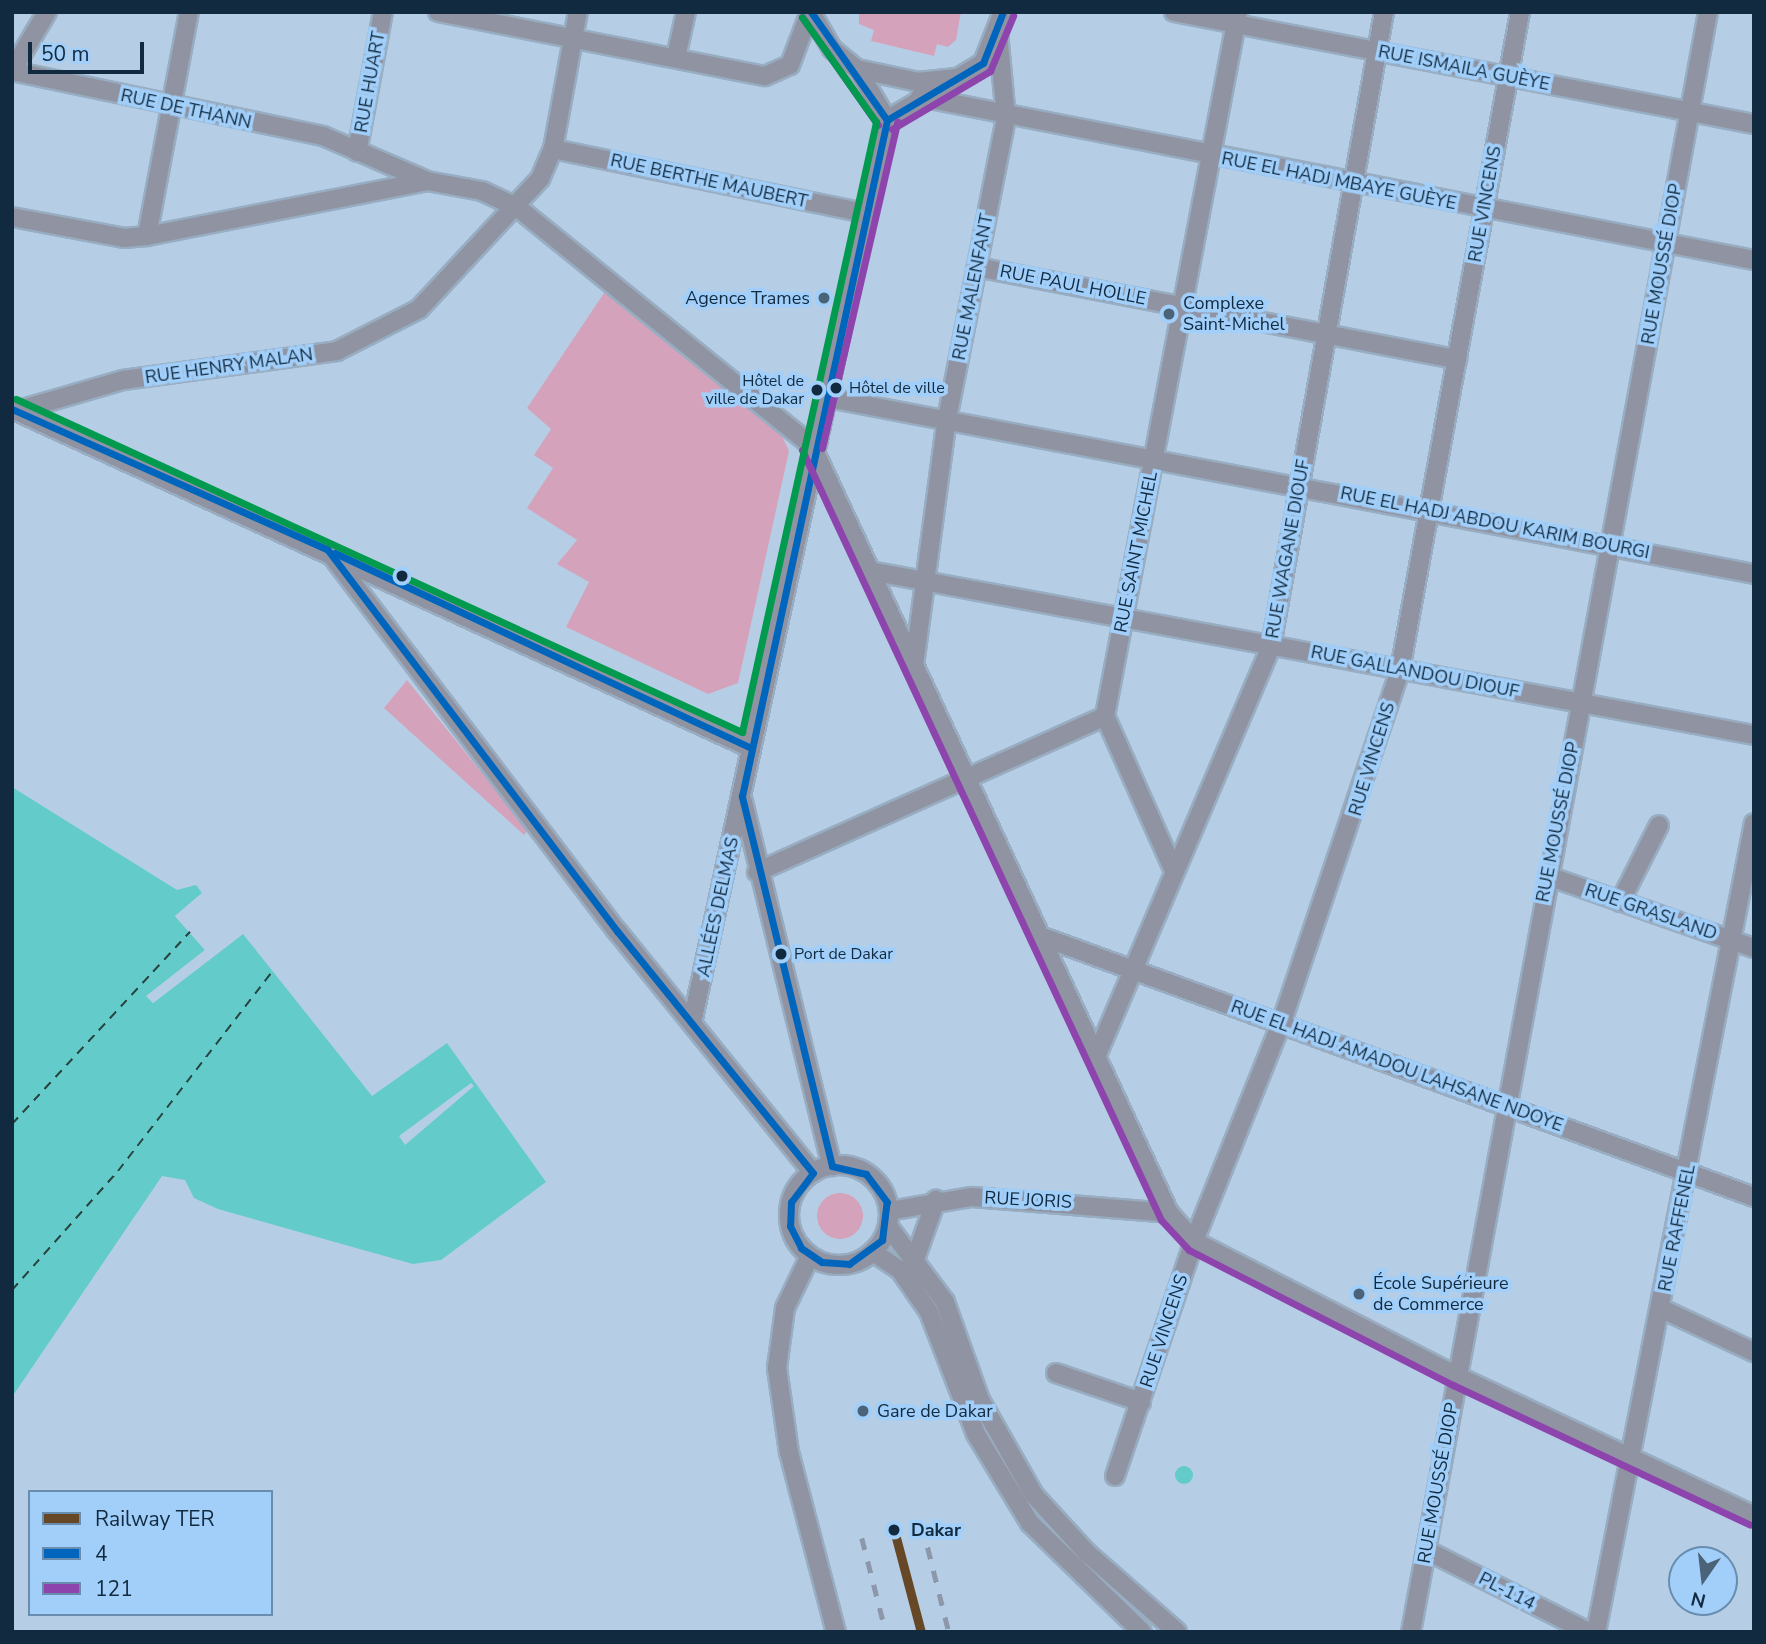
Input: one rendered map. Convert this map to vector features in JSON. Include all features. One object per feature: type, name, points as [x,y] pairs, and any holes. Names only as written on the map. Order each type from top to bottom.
[{"type":"street","points":[[12,71],[47,12]]},
{"type":"street","points":[[147,236],[189,12]]},
{"type":"street","name":"RUE HUART","points":[[357,152],[383,12]]},
{"type":"street","points":[[438,12],[765,76],[782,73],[810,12]]},
{"type":"street","name":"RUE HENRY MALAN","points":[[14,410],[123,380],[337,351],[419,309],[518,208],[540,179],[553,149],[578,12]]},
{"type":"street","points":[[676,57],[686,12]]},
{"type":"street","points":[[810,12],[832,49],[857,69],[887,120]]},
{"type":"street","points":[[832,1166],[757,872],[742,796],[749,747],[812,446],[887,120],[920,97],[983,63],[999,34],[1003,12]]},
{"type":"street","name":"RUE ISMAILA GUÈYE","points":[[1174,12],[1237,18],[1377,52],[1754,124]]},
{"type":"street","name":"RUE WAGANE DIOUF","points":[[1096,1057],[1173,869],[1271,646],[1384,12]]},
{"type":"street","name":"RUE VINCENS","points":[[1115,1476],[1194,1241],[1281,1024],[1400,670],[1520,12]]},
{"type":"street","name":"RUE MOUSSÉ DIOP","points":[[1411,1632],[1503,1105],[1581,703],[1708,12]]},
{"type":"street","name":"RUE SAINT MICHEL","points":[[1105,716],[1237,18]]},
{"type":"street","name":"RUE MALENFANT","points":[[914,665],[946,424],[1006,118],[999,34]]},
{"type":"street","points":[[857,69],[918,82],[956,78]]},
{"type":"street","name":"RUE DE THANN","points":[[12,71],[170,107],[323,136],[427,181]]},
{"type":"street","name":"RUE EL HADJ MBAYE GUÈYE","points":[[920,97],[1006,118],[1754,260]]},
{"type":"street","name":"RUE BERTHE MAUBERT","points":[[553,149],[866,214]]},
{"type":"street","points":[[12,217],[124,238],[147,236],[427,181],[482,191],[518,208],[812,446],[1168,1213],[1194,1241],[1457,1376],[1632,1454],[1754,1516]]},
{"type":"street","name":"RUE PAUL HOLLE","points":[[978,267],[1457,359]]},
{"type":"street","name":"RUE EL HADJ ABDOU KARIM BOURGI","points":[[823,397],[946,424],[1300,485],[1754,573]]},
{"type":"street","points":[[14,410],[327,549],[749,747]]},
{"type":"street","points":[[327,549],[617,930],[693,1018],[813,1173]]},
{"type":"street","name":"RUE GALLANDOU DIOUF","points":[[870,571],[1754,735]]},
{"type":"street","points":[[757,872],[1105,716],[1173,869]]},
{"type":"street","name":"ALLÉES DELMAS","points":[[693,1018],[742,796]]},
{"type":"street","name":"RUE RAFFENEL","points":[[1595,1632],[1662,1309],[1754,823]]},
{"type":"street","points":[[1620,902],[1658,825]]},
{"type":"street","name":"RUE GRASLAND","points":[[1548,876],[1754,948]]},
{"type":"street","name":"RUE EL HADJ AMADOU LAHSANE NDOYE","points":[[1040,936],[1754,1197]]},
{"type":"street","points":[[888,1219],[873,1252],[849,1264],[810,1256],[794,1237],[789,1214],[796,1190],[813,1173],[832,1166],[873,1179],[888,1219],[945,1302],[979,1400],[1034,1495],[1086,1552],[1177,1632]]},
{"type":"street","points":[[915,1259],[936,1200]]},
{"type":"street","name":"RUE JORIS","points":[[888,1219],[936,1200],[1168,1213]]},
{"type":"street","points":[[873,1252],[900,1270],[929,1312],[976,1434],[1030,1523],[1142,1632]]},
{"type":"street","points":[[810,1256],[785,1308],[777,1367],[789,1452],[835,1632]]},
{"type":"street","points":[[1662,1309],[1754,1352]]},
{"type":"street","points":[[1056,1373],[1141,1402]]},
{"type":"street","name":"PL-114","points":[[1426,1550],[1588,1632]]},
{"type":"shaded area","points":[[859,12],[961,12],[956,40],[948,47],[937,44],[934,56],[871,41],[874,30],[859,24]]},
{"type":"shaded area","points":[[606,290],[775,421],[789,451],[738,683],[708,694],[566,627],[589,582],[557,564],[577,540],[527,508],[553,468],[534,455],[551,429],[527,408]]},
{"type":"shaded area","points":[[407,680],[528,830],[524,835],[384,708]]},
{"type":"shaded area","points":[[12,787],[177,890],[196,885],[202,893],[175,916],[205,950],[147,996],[153,1003],[243,934],[372,1096],[447,1043],[546,1182],[441,1260],[413,1264],[218,1209],[194,1198],[185,1180],[162,1176],[12,1397]]},
{"type":"shaded area","points":[[840,1193],[849,1194],[856,1200],[862,1207],[862,1225],[856,1232],[849,1238],[840,1239],[831,1238],[824,1232],[818,1225],[817,1216],[818,1207],[824,1200],[831,1194]]},
{"type":"shaded area","points":[[1180,1466],[1188,1466],[1193,1475],[1191,1482],[1180,1484],[1175,1479],[1175,1471]]},
{"type":"pier","points":[[202,893],[180,916],[208,951],[153,999],[243,934],[153,1003],[146,996],[205,950],[175,916]]},
{"type":"pier","points":[[471,1083],[474,1086],[405,1145],[399,1136]]},
{"type":"ferry route","points":[[12,1124],[190,932]]},
{"type":"ferry route","points":[[12,1290],[118,1171],[272,972]]},
{"type":"railway","points":[[922,1524],[949,1632]]},
{"type":"railway","points":[[862,1538],[886,1632]]},
{"type":"rail line","name":"TER","points":[[894,1530],[921,1632]]},
{"type":"transit line","name":"4","points":[[811,12],[887,120]]},
{"type":"transit line","name":"4","points":[[887,120],[983,63],[1003,12]]},
{"type":"transit line","name":"121","points":[[892,129],[990,71],[1013,16]]},
{"type":"transit line","name":"121","points":[[802,17],[878,125]]},
{"type":"transit line","points":[[16,399],[742,732],[876,122],[802,17]]},
{"type":"transit line","name":"4","points":[[12,409],[327,549],[617,931],[813,1173],[791,1202],[790,1226],[801,1248],[822,1262],[849,1264],[882,1240],[887,1202],[866,1174],[832,1166],[742,796],[887,120]]},
{"type":"transit line","name":"121","points":[[822,448],[897,122]]},
{"type":"transit line","name":"121","points":[[802,450],[1161,1220],[1189,1250],[1453,1385],[1750,1525]]},
{"type":"transit line","name":"4","points":[[335,553],[749,747]]},
{"type":"place","name":"Agence Trames","points":[[824,298]]},
{"type":"place","name":"Complexe Saint-Michel","points":[[1169,314]]},
{"type":"place","name":"Hôtel de ville","points":[[836,388]]},
{"type":"place","name":"Hôtel de ville de Dakar","points":[[817,390]]},
{"type":"place","name":"Port de Dakar","points":[[781,954]]},
{"type":"place","name":"École Supérieure de Commerce","points":[[1359,1294]]},
{"type":"place","name":"Gare de Dakar","points":[[863,1411]]},
{"type":"place","name":"Dakar","points":[[894,1530]]}]
